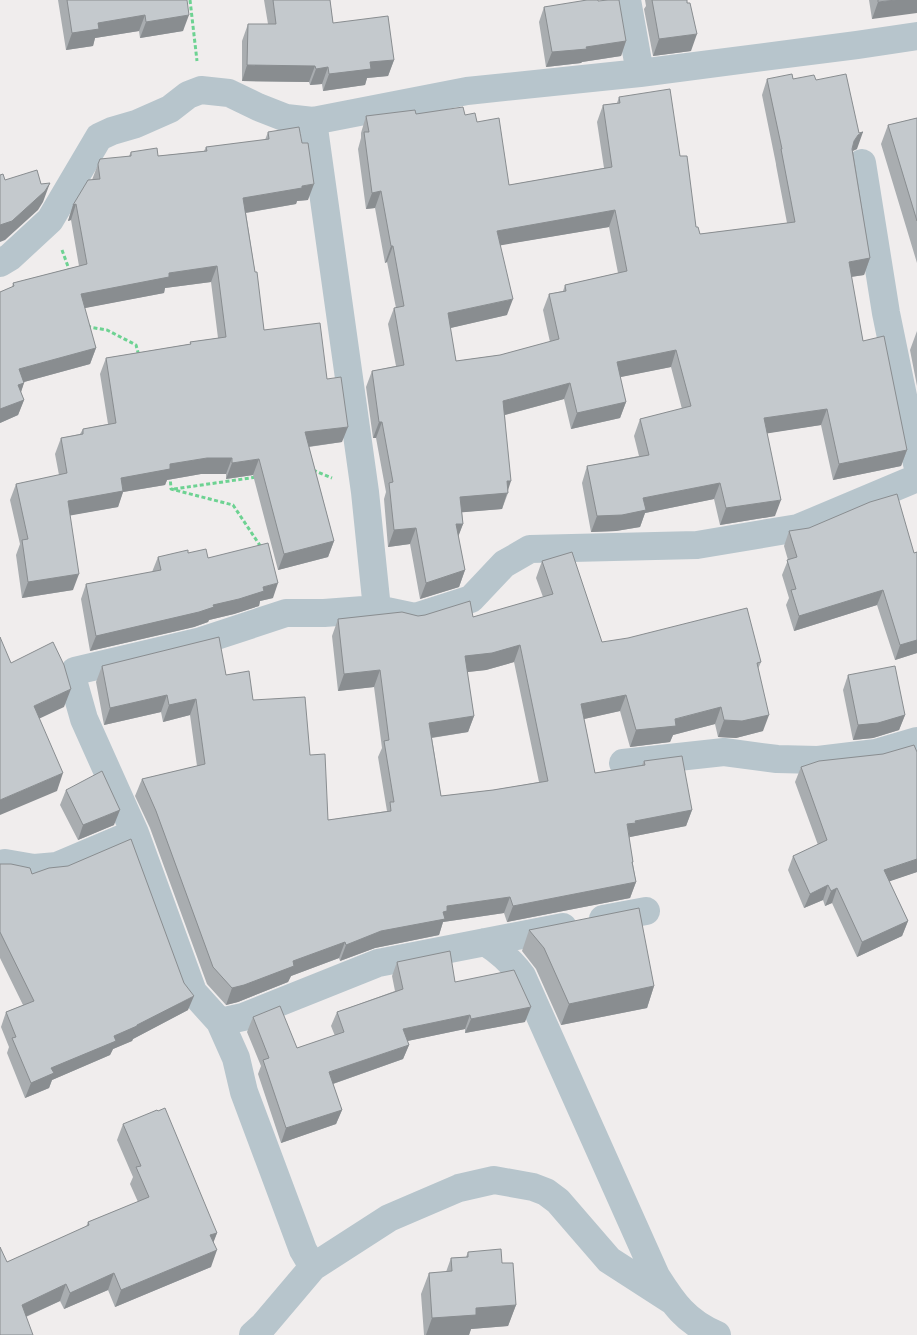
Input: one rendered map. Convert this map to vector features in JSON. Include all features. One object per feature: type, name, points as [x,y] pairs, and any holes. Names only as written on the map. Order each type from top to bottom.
[{"type":"street","points":[[627,0],[640,73]]},
{"type":"street","points":[[0,263],[10,258],[50,220],[99,137],[170,109],[188,95],[201,90],[229,93],[286,118],[313,121],[466,91],[640,73],[917,36]]},
{"type":"street","points":[[313,121],[366,492],[377,609]]},
{"type":"street","points":[[862,163],[886,313],[917,464]]},
{"type":"street","points":[[314,1267],[303,1250],[256,1126],[244,1092],[236,1058],[220,1022],[192,992],[135,833],[84,718],[73,680],[75,671],[198,642],[286,613],[324,614],[377,609],[415,617],[470,599],[504,564],[530,549],[697,545],[798,528],[917,478]]},
{"type":"street","points":[[623,763],[724,752],[777,759],[818,760],[876,753],[917,741]]},
{"type":"street","points":[[0,864],[5,863],[34,868],[57,866],[135,833]]},
{"type":"street","points":[[220,1022],[243,1017],[378,963],[646,911]]},
{"type":"street","points":[[485,942],[512,962],[522,976],[656,1276],[671,1300],[683,1313],[709,1332],[717,1335]]},
{"type":"street","points":[[253,1335],[314,1267],[389,1218],[459,1188],[494,1180],[533,1187],[546,1192],[558,1201],[609,1260],[671,1300]]},
{"type":"path","points":[[190,0],[201,90]]},
{"type":"path","points":[[50,220],[71,276]]},
{"type":"path","points":[[86,319],[89,327],[107,330],[136,345],[141,360]]},
{"type":"path","points":[[312,470],[366,492]]},
{"type":"path","points":[[169,471],[171,489]]},
{"type":"path","points":[[171,489],[265,476]]},
{"type":"path","points":[[171,489],[233,505],[265,553]]},
{"type":"building","points":[[67,0],[187,0],[189,15],[146,22],[145,15],[98,23],[99,29],[72,33]]},
{"type":"building","points":[[273,0],[330,0],[333,23],[388,16],[394,60],[370,62],[371,69],[329,74],[328,67],[316,69],[315,66],[247,65],[248,24],[276,24]]},
{"type":"building","points":[[587,0],[619,0],[626,41],[586,47],[587,49],[552,52],[544,7]]},
{"type":"building","points":[[652,0],[687,0],[687,3],[690,3],[697,34],[659,39]]},
{"type":"building","points":[[878,0],[896,0],[878,2]]},
{"type":"building","points":[[792,74],[793,79],[814,75],[816,80],[846,74],[859,133],[863,132],[854,141],[852,149],[870,258],[849,262],[863,341],[884,336],[907,450],[839,464],[827,409],[764,418],[781,500],[726,508],[720,483],[643,498],[646,510],[622,515],[597,516],[587,466],[649,455],[640,419],[691,406],[676,350],[617,362],[626,402],[577,413],[570,383],[503,401],[511,481],[507,481],[508,493],[460,497],[463,524],[456,524],[465,570],[426,583],[416,528],[394,530],[389,483],[393,482],[382,422],[379,422],[372,371],[404,365],[394,308],[404,306],[381,191],[372,193],[364,132],[369,132],[366,116],[415,110],[416,114],[463,107],[465,115],[475,113],[477,122],[499,118],[509,185],[612,167],[603,105],[620,103],[619,97],[670,89],[680,156],[687,156],[696,227],[698,227],[700,234],[795,222],[767,79]],"holes":[[[615,210],[627,271],[565,285],[566,291],[549,294],[559,339],[500,355],[456,361],[448,313],[513,299],[497,231]]]},
{"type":"building","points":[[917,118],[917,221],[888,125]]},
{"type":"building","points":[[299,127],[302,143],[308,143],[314,184],[302,186],[302,188],[243,198],[255,272],[257,272],[264,330],[320,323],[327,379],[341,377],[348,427],[305,432],[334,541],[284,554],[259,459],[232,463],[232,458],[207,458],[170,464],[170,469],[121,478],[123,491],[68,501],[79,574],[28,582],[22,540],[28,539],[16,484],[67,473],[61,438],[83,434],[83,429],[116,423],[106,358],[226,337],[217,266],[169,273],[169,277],[81,294],[96,348],[19,369],[24,383],[18,385],[24,400],[0,409],[0,292],[14,286],[13,283],[87,264],[76,204],[73,205],[88,180],[100,179],[98,164],[100,159],[131,156],[131,152],[157,148],[158,156],[207,151],[206,147],[269,139],[268,132]]},
{"type":"building","points":[[37,170],[41,184],[50,183],[45,191],[12,221],[0,225],[0,175],[3,174],[5,180]]},
{"type":"building","points":[[897,494],[914,553],[917,552],[917,640],[900,645],[883,590],[799,616],[791,590],[796,589],[787,560],[797,557],[789,531],[809,528],[870,502]]},
{"type":"building","points":[[268,543],[278,583],[263,587],[264,591],[213,605],[214,607],[199,612],[96,636],[86,584],[161,570],[158,557],[188,550],[188,553],[206,549],[208,558]]},
{"type":"building","points":[[572,552],[602,642],[628,638],[747,608],[761,662],[757,663],[769,715],[742,721],[724,720],[721,707],[675,719],[676,726],[636,730],[626,695],[581,704],[595,773],[645,765],[644,761],[682,756],[692,810],[627,824],[636,882],[513,906],[510,897],[447,906],[447,911],[443,912],[445,919],[381,931],[346,945],[345,942],[293,961],[294,966],[232,988],[213,967],[156,811],[142,779],[205,764],[196,699],[169,705],[167,695],[110,708],[102,666],[219,637],[226,675],[249,671],[253,700],[305,697],[310,755],[325,754],[328,820],[391,811],[390,802],[394,802],[384,741],[389,740],[380,670],[344,674],[338,619],[402,612],[418,616],[470,601],[473,617],[553,594],[542,561]],"holes":[[[520,645],[548,781],[441,796],[429,723],[474,716],[465,656],[492,653]]]},
{"type":"building","points":[[0,637],[11,663],[53,642],[64,665],[71,689],[34,706],[63,773],[0,800]]},
{"type":"building","points":[[895,666],[905,715],[878,723],[858,725],[848,675]]},
{"type":"building","points":[[914,745],[917,752],[917,859],[884,870],[908,921],[862,942],[837,888],[831,891],[828,885],[810,894],[793,856],[827,840],[801,767],[819,761],[883,754]]},
{"type":"building","points":[[102,771],[120,810],[83,825],[66,790]]},
{"type":"building","points":[[131,839],[184,983],[194,996],[114,1036],[116,1041],[51,1068],[54,1073],[31,1083],[12,1038],[16,1037],[6,1012],[34,1001],[0,932],[0,864],[30,868],[32,874],[49,868],[68,866]]},
{"type":"building","points":[[639,908],[654,986],[569,1004],[544,948],[529,930]]},
{"type":"building","points":[[450,951],[455,982],[514,970],[531,1007],[471,1019],[470,1015],[403,1029],[409,1045],[329,1072],[342,1110],[286,1128],[263,1060],[269,1058],[253,1017],[280,1006],[297,1048],[344,1032],[337,1012],[403,989],[397,962]]},
{"type":"building","points":[[165,1108],[217,1233],[210,1235],[217,1250],[121,1290],[114,1273],[70,1293],[66,1284],[22,1305],[33,1335],[0,1335],[0,1247],[7,1262],[89,1225],[88,1222],[149,1197],[136,1167],[141,1166],[123,1124]]},
{"type":"building","points":[[501,1249],[502,1263],[513,1263],[516,1305],[476,1308],[476,1315],[432,1318],[429,1273],[452,1271],[451,1258],[468,1257],[468,1252]]}]
